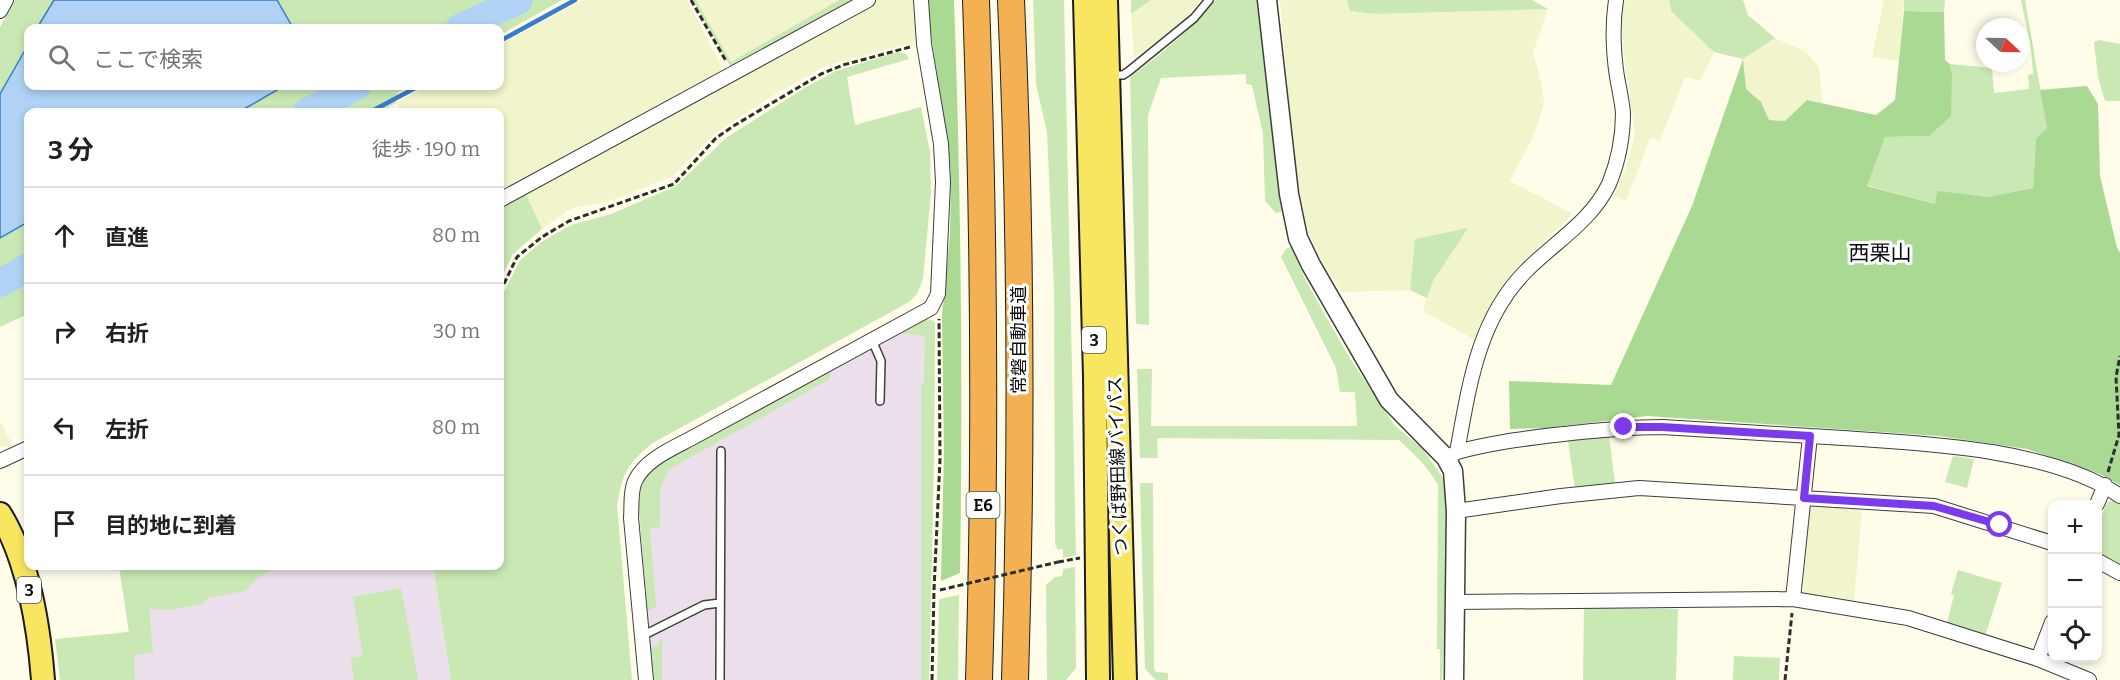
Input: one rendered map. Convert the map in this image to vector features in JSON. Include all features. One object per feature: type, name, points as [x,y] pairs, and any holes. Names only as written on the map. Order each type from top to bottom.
[{"type":"highway","name":"常磐自動車道","points":[[976,0],[983,342],[983,538],[979,680]]},
{"type":"highway","name":"常磐自動車道","points":[[1011,0],[1016,94],[1019,332],[1019,527],[1015,680]]},
{"type":"main road","name":"つくば野田線バイパス","points":[[1085,0],[1095,377],[1098,680]]},
{"type":"main road","name":"つくば野田線バイパス","points":[[1106,0],[1125,680]]},
{"type":"main road","name":"3","points":[[0,514],[7,525],[25,573],[37,633],[43,680]]},
{"type":"street","points":[[0,11],[6,0]]},
{"type":"street","points":[[504,198],[868,0]]},
{"type":"street","points":[[646,680],[631,518],[635,481],[645,467],[661,455],[931,308],[935,303],[938,294],[943,182],[941,144],[924,45],[921,0]]},
{"type":"street","points":[[1267,0],[1289,194],[1298,238],[1311,265],[1389,400],[1452,455]]},
{"type":"street","points":[[1454,680],[1456,511],[1452,455],[1474,364],[1497,310],[1524,273],[1585,218],[1597,204],[1616,164],[1621,141],[1623,112],[1613,40],[1616,0]]},
{"type":"street","points":[[1452,455],[1475,447],[1624,427],[1662,427],[1893,441],[1968,449],[2064,468],[2105,485],[2120,496]]},
{"type":"street","points":[[1793,599],[1810,436]]},
{"type":"street","points":[[0,461],[24,450]]},
{"type":"street","points":[[2099,500],[2105,485]]},
{"type":"street","points":[[1456,511],[1560,496],[1639,488],[1934,506],[2048,542]]},
{"type":"street","points":[[2102,564],[2120,573]]},
{"type":"street","points":[[1454,602],[1793,599],[1908,618],[2038,659],[2090,680]]},
{"type":"street","points":[[2038,659],[2048,633]]},
{"type":"lane","points":[[1108,75],[1123,75],[1129,71],[1194,18],[1209,0]]},
{"type":"lane","points":[[872,340],[881,361],[880,401]]},
{"type":"lane","points":[[720,680],[721,451]]},
{"type":"lane","points":[[642,636],[704,605],[720,603]]},
{"type":"path","points":[[692,0],[732,74]]},
{"type":"path","points":[[504,284],[518,257],[542,237],[569,221],[674,184],[716,138],[821,74],[895,50],[924,45]]},
{"type":"path","points":[[932,680],[940,459],[939,316],[935,303]]},
{"type":"path","points":[[2105,485],[2119,435],[2116,377],[2120,356]]},
{"type":"path","points":[[934,590],[1083,558]]},
{"type":"path","points":[[1785,680],[1793,599]]},
{"type":"shaded area","points":[[926,318],[935,322],[929,680],[653,680],[639,507],[641,487],[648,475],[662,462]]},
{"type":"shaded area","points":[[120,570],[434,570],[451,680],[120,680],[117,633],[129,632]]},
{"type":"green space","points":[[15,0],[54,0],[39,24],[24,24],[24,52],[0,94],[0,27]]},
{"type":"green space","points":[[277,0],[510,0],[459,24],[291,24]]},
{"type":"green space","points":[[532,0],[562,0],[504,33],[504,24],[482,24],[503,16]]},
{"type":"green space","points":[[582,0],[687,0],[724,70],[723,74],[504,195],[504,108],[399,108],[396,103],[420,90],[504,90],[504,43]]},
{"type":"green space","points":[[693,0],[696,0],[731,62],[839,0],[858,0],[731,68]]},
{"type":"green space","points":[[696,0],[839,0],[731,62]]},
{"type":"green space","points":[[877,0],[915,0],[916,39],[912,43],[828,65],[779,92],[714,134],[673,176],[613,200],[570,209],[542,229],[525,192]]},
{"type":"green space","points":[[926,0],[954,0],[958,143],[961,286],[960,573],[941,581],[944,454],[942,315],[950,235],[951,172]]},
{"type":"green space","points":[[1033,0],[1064,0],[1076,555],[1063,558],[1063,549],[1058,550],[1055,544],[1054,287],[1047,132],[1036,84]]},
{"type":"green space","points":[[1131,0],[1151,0],[1131,14]]},
{"type":"green space","points":[[1151,0],[1200,0],[1186,17],[1134,59],[1131,14]]},
{"type":"green space","points":[[1215,0],[1258,0],[1283,211],[1276,213],[1265,201],[1263,134],[1252,85],[1246,84],[1246,74],[1161,78],[1148,115],[1149,325],[1136,324],[1130,77],[1175,41]]},
{"type":"green space","points":[[1280,0],[1347,0],[1350,11],[1376,14],[1548,9],[1533,53],[1544,103],[1535,133],[1510,181],[1573,214],[1521,263],[1493,305],[1477,341],[1423,311],[1433,281],[1467,229],[1415,239],[1410,290],[1342,292],[1326,270],[1308,234],[1294,160]]},
{"type":"green space","points":[[1347,0],[1532,0],[1548,9],[1376,14],[1350,11]]},
{"type":"green space","points":[[1625,0],[1669,0],[1671,11],[1714,52],[1701,81],[1685,77],[1660,140],[1650,138],[1626,201],[1614,196],[1627,165],[1635,134],[1623,50],[1621,14]]},
{"type":"green space","points":[[1669,0],[1743,0],[1748,15],[1775,38],[1743,59],[1714,52],[1671,11]]},
{"type":"green space","points":[[1884,0],[1904,0],[1899,61],[1872,57]]},
{"type":"green space","points":[[1904,0],[1945,0],[1944,12],[1904,11]]},
{"type":"green space","points":[[2021,0],[2025,0],[2028,18],[2025,18]]},
{"type":"green space","points":[[1904,11],[1944,12],[1945,60],[1950,64],[1952,74],[1951,116],[1929,136],[1885,137],[1867,186],[1935,204],[1937,191],[1988,197],[2033,188],[2036,139],[2047,128],[2040,90],[2087,86],[2098,104],[2100,176],[2120,253],[2120,485],[2100,474],[2027,449],[1939,436],[1647,416],[1546,428],[1510,429],[1509,381],[1611,385],[1692,206],[1743,59],[1746,89],[1761,102],[1769,120],[1785,121],[1807,100],[1876,115],[1895,100]]},
{"type":"green space","points":[[2030,29],[2047,128],[2036,140],[2033,188],[1988,197],[1937,192],[1935,204],[1866,185],[1885,137],[1929,136],[1952,74],[1950,64],[1976,66],[1976,72],[1992,72],[1994,93],[2029,89],[2028,75],[2033,74]]},
{"type":"green space","points":[[1775,38],[1805,51],[1819,67],[1822,103],[1807,100],[1785,121],[1769,120],[1761,102],[1746,89],[1743,59]]},
{"type":"green space","points":[[2099,40],[2120,44],[2120,101],[2105,101],[2098,77],[2094,42]]},
{"type":"green space","points":[[898,52],[906,54],[909,59],[847,77],[855,125],[921,107],[930,152],[931,193],[923,279],[917,294],[909,302],[651,444],[636,458],[624,477],[617,505],[632,680],[451,680],[434,570],[504,570],[504,292],[520,260],[543,241],[571,225],[611,214],[676,186],[726,138],[806,87],[836,71]]},
{"type":"green space","points":[[277,90],[339,90],[306,108],[246,108]]},
{"type":"green space","points":[[362,90],[403,90],[397,93],[396,103],[387,108],[322,108]]},
{"type":"green space","points":[[525,192],[542,229],[513,254],[504,273],[504,204]]},
{"type":"green space","points":[[24,224],[24,255],[0,269],[0,238]]},
{"type":"green space","points":[[1468,228],[1433,281],[1427,298],[1410,290],[1415,239]]},
{"type":"green space","points":[[1291,247],[1307,283],[1349,357],[1395,426],[1422,448],[1443,478],[1446,497],[1447,596],[1442,680],[1440,680],[1440,649],[1437,649],[1438,485],[1425,467],[1399,440],[1157,438],[1158,458],[1140,458],[1137,369],[1152,369],[1151,426],[1357,426],[1355,392],[1340,392],[1336,368],[1281,257],[1286,249]]},
{"type":"green space","points":[[24,274],[24,316],[0,327],[0,288]]},
{"type":"green space","points":[[926,318],[935,322],[934,454],[929,680],[921,680],[921,384],[924,383],[925,336],[901,333]]},
{"type":"green space","points":[[830,371],[830,379],[668,470],[660,489],[660,527],[650,528],[656,607],[647,611],[639,507],[641,487],[648,475],[662,462]]},
{"type":"green space","points":[[0,421],[13,446],[0,447]]},
{"type":"green space","points":[[1609,435],[1615,483],[1575,489],[1568,441]]},
{"type":"green space","points":[[1953,456],[1974,459],[1967,488],[1945,482]]},
{"type":"green space","points":[[1140,483],[1153,483],[1154,668],[1156,672],[1168,673],[1168,680],[1156,680],[1145,669]]},
{"type":"green space","points":[[2113,500],[2120,505],[2120,565],[2102,556],[2102,515],[2107,502]]},
{"type":"green space","points":[[1815,505],[1862,510],[1854,602],[1806,594],[1803,590],[1808,510]]},
{"type":"green space","points":[[1075,567],[1076,668],[1066,680],[1047,680],[1046,585],[1055,577],[1062,576],[1063,569]]},
{"type":"green space","points":[[120,570],[273,570],[258,577],[245,591],[207,598],[203,604],[168,610],[149,609],[153,652],[134,655],[135,680],[60,680],[55,639],[129,632]]},
{"type":"green space","points":[[1958,570],[2002,583],[1985,636],[1947,623],[1954,595],[1951,594]]},
{"type":"green space","points":[[401,588],[418,680],[354,680],[351,658],[363,656],[353,597]]},
{"type":"green space","points":[[959,595],[958,680],[937,680],[939,599]]},
{"type":"green space","points":[[1584,607],[1678,609],[1676,680],[1583,680]]},
{"type":"green space","points":[[662,639],[662,680],[653,680],[650,648],[659,645],[659,640]]},
{"type":"green space","points":[[1734,656],[1780,658],[1779,680],[1733,680]]},
{"type":"water","points":[[54,0],[277,0],[291,24],[39,24]]},
{"type":"water","points":[[24,52],[24,90],[277,90],[246,108],[24,108],[24,224],[0,238],[0,94]]},
{"type":"waterway","points":[[468,24],[519,0]]},
{"type":"waterway","points":[[504,39],[575,0]]},
{"type":"waterway","points":[[315,108],[349,90]]},
{"type":"waterway","points":[[378,108],[411,90]]},
{"type":"waterway","points":[[0,283],[24,269]]},
{"type":"district","name":"西栗山","points":[[1880,253]]},
{"type":"route","points":[[1624,427],[1662,427],[1810,436],[1804,498],[1934,506],[2000,525]]}]
